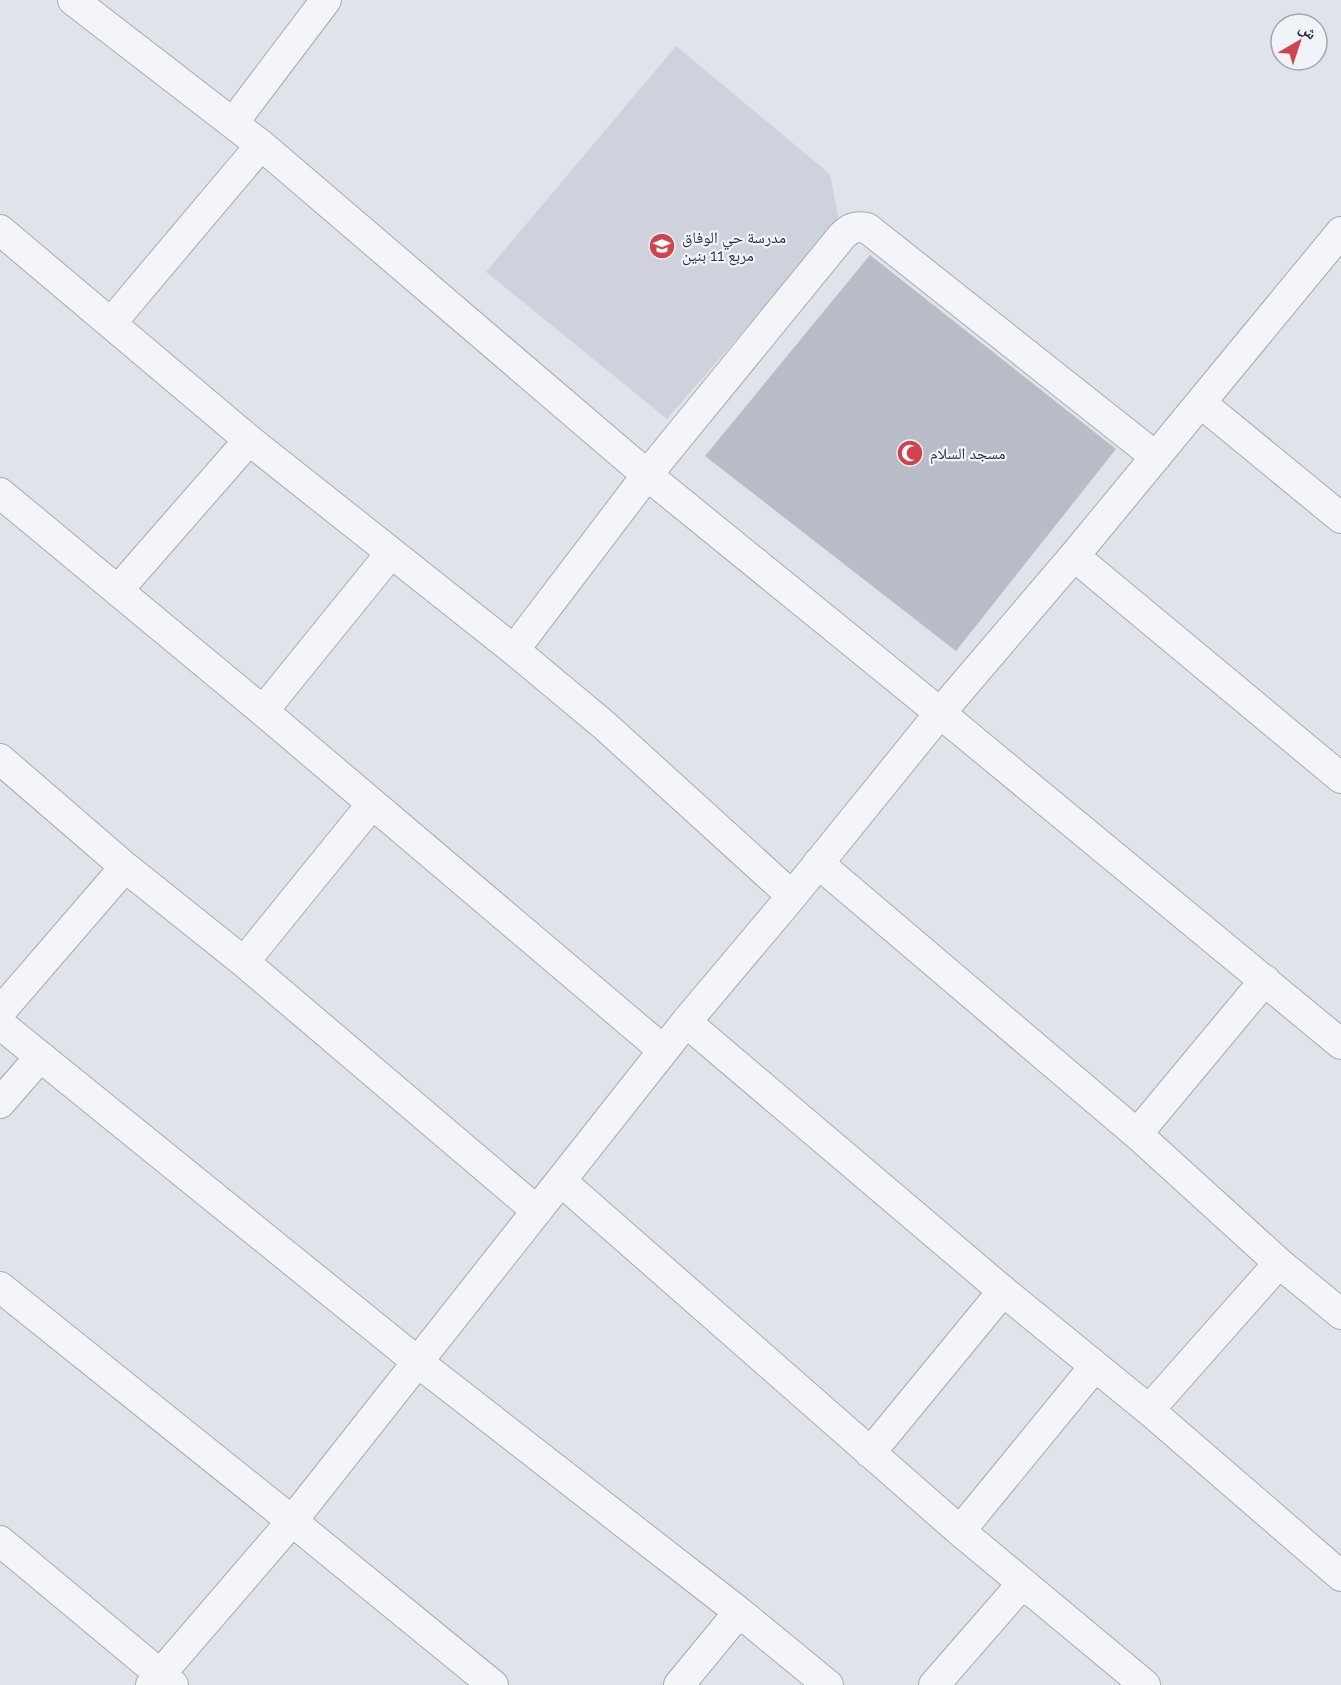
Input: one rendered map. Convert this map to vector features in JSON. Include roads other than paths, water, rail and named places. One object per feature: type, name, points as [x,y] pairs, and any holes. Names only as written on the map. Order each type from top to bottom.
[{"type":"street","points":[[73,0],[261,145],[647,475],[1341,1044]]},
{"type":"street","points":[[232,123],[315,4]]},
{"type":"street","points":[[111,323],[261,145]]},
{"type":"street","points":[[514,650],[647,475],[842,236],[857,226],[867,228],[1156,457]]},
{"type":"street","points":[[0,230],[249,440],[514,650],[604,725],[792,896]]},
{"type":"street","points":[[0,1542],[161,1681],[418,1363],[663,1050],[792,896],[940,713],[1338,243]]},
{"type":"street","points":[[1201,403],[1341,518]]},
{"type":"street","points":[[118,590],[249,440]]},
{"type":"street","points":[[0,493],[263,711],[663,1050]]},
{"type":"street","points":[[263,711],[391,553]]},
{"type":"street","points":[[1074,556],[1341,778]]},
{"type":"street","points":[[0,759],[125,867],[244,962],[537,1211]]},
{"type":"street","points":[[244,962],[372,804]]},
{"type":"street","points":[[818,863],[1137,1134],[1279,1263],[1341,1314]]},
{"type":"street","points":[[0,1012],[125,867]]},
{"type":"street","points":[[1137,1134],[1265,980]]},
{"type":"street","points":[[686,1022],[1003,1291],[1149,1410],[1341,1576]]},
{"type":"street","points":[[0,1024],[418,1363],[739,1612],[828,1685]]},
{"type":"street","points":[[0,1103],[40,1057]]},
{"type":"street","points":[[561,1181],[960,1531],[1145,1685]]},
{"type":"street","points":[[1149,1410],[1279,1263]]},
{"type":"street","points":[[0,1287],[492,1685]]},
{"type":"street","points":[[870,1453],[1003,1291]]},
{"type":"street","points":[[960,1531],[1095,1366]]},
{"type":"street","points":[[934,1685],[1022,1584]]},
{"type":"street","points":[[679,1685],[739,1612]]},
{"type":"place","name":"مدرسة حي الوفاق مربع 11 بنين","points":[[662,246]]},
{"type":"place","name":"مسجد السلام","points":[[910,453]]}]
